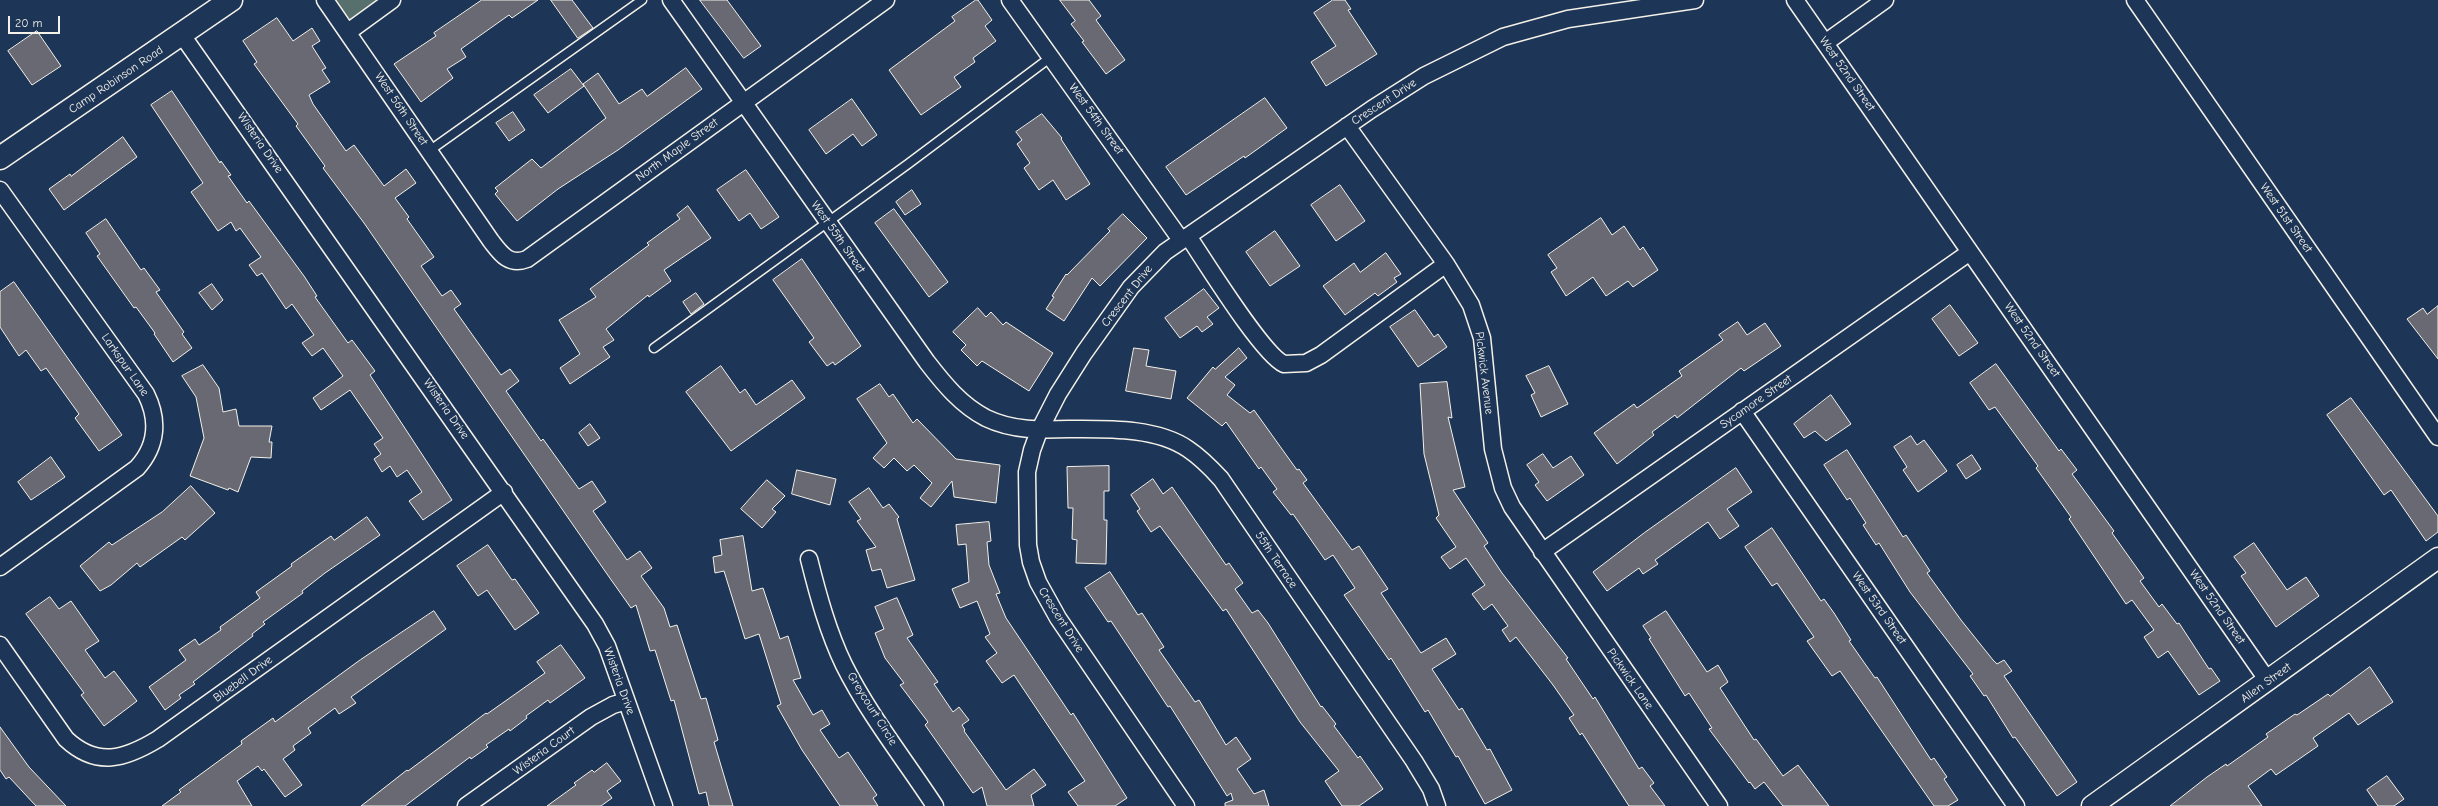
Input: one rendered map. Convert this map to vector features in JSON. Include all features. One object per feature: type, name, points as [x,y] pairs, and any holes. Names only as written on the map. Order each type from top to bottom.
[{"type":"main road","name":"Camp Robinson Road","points":[[0,158],[182,35],[228,1]]},
{"type":"street","name":"West 56th Street","points":[[325,0],[475,219]]},
{"type":"street","points":[[348,32],[392,0]]},
{"type":"street","name":"West 55th Street","points":[[671,0],[948,389],[961,401],[987,418],[1004,425],[1039,431]]},
{"type":"street","name":"North Maple Street","points":[[475,219],[503,255],[511,261],[519,262],[527,259],[886,0]]},
{"type":"street","name":"West 54th Street","points":[[1010,0],[1270,354],[1284,364],[1306,363],[1321,355],[1446,264]]},
{"type":"street","name":"Crescent Drive","points":[[1186,806],[1058,618],[1038,582],[1030,562],[1028,545],[1027,472],[1039,431],[1058,394],[1084,353],[1131,287],[1165,252],[1347,126],[1424,76],[1503,37],[1568,19],[1695,0]]},
{"type":"street","name":"West 52nd Street","points":[[1795,0],[2268,681]]},
{"type":"street","points":[[1825,43],[1885,0]]},
{"type":"street","name":"West 51st Street","points":[[2135,0],[2438,437]]},
{"type":"street","name":"Wisteria Drive","points":[[182,35],[504,492],[602,635],[664,806]]},
{"type":"street","name":"Pickwick Avenue","points":[[1347,126],[1446,264],[1471,305],[1482,338],[1493,449],[1503,488],[1512,507],[1542,552]]},
{"type":"street","name":"Larkspur Lane","points":[[0,190],[146,394],[153,408],[155,426],[152,447],[137,468],[0,568]]},
{"type":"street","name":"Sycamore Street","points":[[1542,552],[1970,252]]},
{"type":"street","name":"West 53rd Street","points":[[1742,411],[2016,806]]},
{"type":"street","name":"55th Terrace","points":[[1039,431],[1070,429],[1123,431],[1153,435],[1172,440],[1187,448],[1205,462],[1221,479],[1414,761],[1431,789],[1437,806]]},
{"type":"street","name":"Bluebell Drive","points":[[0,645],[66,739],[79,750],[98,757],[124,756],[158,739],[504,492]]},
{"type":"street","name":"Pickwick Lane","points":[[1542,552],[1719,806]]},
{"type":"street","name":"Greycourt Circle","points":[[809,558],[817,591],[844,664],[860,693],[935,806]]},
{"type":"street","name":"Allen Street","points":[[2092,806],[2438,558]]},
{"type":"street","name":"Wisteria Court","points":[[466,806],[591,717],[613,705],[626,701]]},
{"type":"lane","points":[[429,151],[642,0]]},
{"type":"lane","points":[[654,348],[827,221],[908,164],[1051,56]]},
{"type":"green space","points":[[333,0],[383,0],[350,24]]},
{"type":"building","points":[[482,0],[538,0],[512,18],[509,15],[461,49],[466,57],[447,69],[453,78],[421,102],[394,64],[436,36],[434,33]]},
{"type":"building","points":[[551,0],[572,0],[593,28],[578,38]]},
{"type":"building","points":[[700,0],[727,0],[761,46],[744,58]]},
{"type":"building","points":[[978,0],[992,20],[985,26],[996,41],[973,58],[975,62],[954,77],[961,87],[921,115],[889,70],[955,21],[952,17]]},
{"type":"building","points":[[1060,0],[1089,0],[1101,16],[1096,20],[1125,60],[1106,74],[1082,42],[1084,41],[1071,24],[1075,21]]},
{"type":"building","points":[[1333,0],[1345,0],[1351,9],[1348,10],[1377,54],[1326,86],[1311,62],[1336,46],[1314,13]]},
{"type":"building","points":[[277,18],[293,41],[312,28],[320,41],[312,46],[326,68],[322,70],[330,82],[309,95],[313,104],[346,151],[354,145],[384,186],[406,169],[416,183],[395,198],[409,217],[407,219],[434,257],[421,266],[442,296],[451,290],[461,304],[454,309],[501,375],[510,369],[519,381],[506,391],[541,441],[543,439],[579,489],[592,481],[606,502],[593,511],[627,560],[640,551],[652,568],[641,576],[664,608],[670,627],[677,625],[701,699],[706,698],[718,740],[714,742],[733,806],[709,806],[706,792],[699,794],[674,700],[671,701],[655,650],[650,651],[636,605],[631,608],[364,223],[323,168],[325,166],[296,126],[298,124],[254,64],[257,62],[243,41]]},
{"type":"building","points":[[37,31],[61,66],[32,85],[8,51]]},
{"type":"building","points":[[686,68],[702,89],[618,150],[558,189],[517,221],[495,194],[498,191],[495,188],[532,159],[541,168],[606,118],[583,84],[598,73],[619,104],[642,89],[647,96]]},
{"type":"building","points":[[571,69],[584,86],[548,113],[534,95]]},
{"type":"building","points":[[172,91],[220,163],[221,161],[231,175],[228,176],[247,203],[249,201],[304,276],[317,296],[315,297],[348,343],[352,340],[375,371],[370,375],[452,500],[423,520],[409,501],[422,492],[407,470],[397,477],[390,466],[382,472],[374,459],[381,454],[374,444],[383,438],[350,390],[321,410],[313,398],[343,376],[323,348],[312,356],[302,343],[314,335],[292,304],[286,309],[262,273],[257,276],[249,265],[261,257],[240,228],[236,231],[231,222],[218,231],[191,192],[203,183],[151,105]]},
{"type":"building","points":[[1265,98],[1287,128],[1245,158],[1244,156],[1186,195],[1166,167]]},
{"type":"building","points":[[852,99],[877,135],[862,146],[853,134],[826,154],[809,130]]},
{"type":"building","points":[[513,112],[525,130],[509,141],[496,123]]},
{"type":"building","points":[[1042,114],[1062,138],[1061,139],[1090,184],[1066,200],[1053,180],[1039,190],[1024,168],[1030,163],[1017,144],[1022,140],[1016,132]]},
{"type":"building","points":[[123,137],[137,157],[64,210],[49,189],[70,174],[71,176]]},
{"type":"building","points":[[746,170],[779,217],[761,229],[750,213],[739,221],[717,190]]},
{"type":"building","points":[[1340,185],[1365,221],[1336,241],[1311,205]]},
{"type":"building","points":[[912,190],[921,204],[905,215],[896,202]]},
{"type":"building","points":[[688,206],[711,238],[664,270],[671,281],[649,297],[648,295],[606,329],[614,340],[603,347],[610,357],[570,384],[560,368],[580,354],[559,320],[596,297],[590,289],[649,245],[647,243],[680,219],[677,215]]},
{"type":"building","points":[[894,209],[948,282],[929,297],[875,223]]},
{"type":"building","points":[[1123,214],[1147,238],[1100,286],[1092,278],[1064,321],[1046,309],[1054,297],[1052,296],[1066,274],[1067,275],[1110,231],[1108,229]]},
{"type":"building","points":[[1601,218],[1612,235],[1624,226],[1640,250],[1643,247],[1658,270],[1633,287],[1628,281],[1606,296],[1593,277],[1566,296],[1551,272],[1557,268],[1548,255]]},
{"type":"building","points":[[106,219],[141,270],[144,268],[160,290],[156,292],[184,332],[182,334],[192,348],[173,362],[154,334],[155,333],[136,307],[134,308],[97,256],[100,254],[86,233]]},
{"type":"building","points":[[1275,231],[1300,266],[1270,286],[1246,252]]},
{"type":"building","points":[[1386,253],[1401,274],[1394,278],[1397,282],[1378,296],[1375,293],[1345,315],[1323,286],[1354,263],[1360,272]]},
{"type":"building","points":[[802,259],[861,346],[835,365],[833,362],[827,366],[809,342],[814,338],[773,280]]},
{"type":"building","points":[[14,282],[122,435],[99,451],[75,418],[79,414],[46,368],[41,371],[26,350],[19,356],[0,327],[0,292]]},
{"type":"building","points":[[212,284],[223,300],[212,310],[199,293]]},
{"type":"building","points":[[1204,289],[1219,308],[1207,317],[1213,324],[1202,332],[1197,326],[1180,338],[1165,318]]},
{"type":"building","points":[[696,293],[704,304],[691,314],[683,302]]},
{"type":"building","points":[[1950,305],[1978,343],[1959,356],[1932,319]]},
{"type":"building","points":[[2438,306],[2438,359],[2407,319],[2423,308],[2427,314]]},
{"type":"building","points":[[978,308],[986,317],[991,312],[1003,325],[1006,322],[1053,353],[1029,391],[982,361],[977,366],[961,350],[966,345],[953,332]]},
{"type":"building","points":[[1415,310],[1434,337],[1438,334],[1447,347],[1418,367],[1390,327]]},
{"type":"building","points":[[1738,322],[1747,335],[1765,323],[1781,346],[1744,371],[1741,368],[1677,418],[1675,415],[1652,432],[1654,435],[1617,464],[1594,433],[1634,404],[1637,408],[1682,376],[1679,371],[1723,340],[1719,335]]},
{"type":"building","points":[[1134,348],[1149,350],[1146,366],[1176,371],[1171,399],[1126,391]]},
{"type":"building","points":[[1239,348],[1247,358],[1225,377],[1235,385],[1227,395],[1250,413],[1254,410],[1297,470],[1299,469],[1307,480],[1303,483],[1352,550],[1359,546],[1388,589],[1381,593],[1421,653],[1446,638],[1456,654],[1432,669],[1459,710],[1462,708],[1487,750],[1490,749],[1512,790],[1485,804],[1458,756],[1456,757],[1428,710],[1425,712],[1391,658],[1389,660],[1344,595],[1355,588],[1333,555],[1325,560],[1293,514],[1291,515],[1273,492],[1277,489],[1261,467],[1259,469],[1226,422],[1222,426],[1187,398],[1213,367],[1215,369]]},
{"type":"building","points":[[1996,364],[2059,451],[2061,449],[2077,470],[2072,474],[2114,531],[2112,533],[2144,578],[2140,581],[2159,607],[2162,604],[2177,624],[2179,623],[2209,669],[2211,668],[2220,681],[2199,695],[2168,651],[2158,658],[2144,637],[2154,630],[2132,600],[2126,604],[2069,519],[2071,517],[2036,468],[2038,466],[1995,407],[1989,410],[1970,383]]},
{"type":"building","points":[[203,365],[219,388],[223,412],[236,409],[239,426],[272,426],[269,442],[272,442],[271,458],[251,457],[238,492],[229,488],[228,490],[190,476],[204,438],[196,397],[182,376]]},
{"type":"building","points":[[721,366],[740,393],[745,389],[756,405],[792,380],[805,398],[731,451],[686,392]]},
{"type":"building","points":[[1549,366],[1568,404],[1541,417],[1531,395],[1535,393],[1526,376]]},
{"type":"building","points":[[1447,382],[1452,418],[1448,417],[1465,487],[1453,490],[1488,543],[1484,546],[1502,573],[1568,658],[1566,659],[1593,699],[1595,697],[1639,769],[1642,767],[1654,783],[1650,786],[1665,806],[1629,806],[1582,733],[1580,735],[1569,718],[1574,715],[1553,685],[1516,637],[1510,642],[1502,630],[1508,626],[1492,604],[1484,610],[1472,594],[1485,585],[1466,558],[1450,569],[1441,557],[1456,547],[1436,518],[1439,515],[1424,454],[1420,384]]},
{"type":"building","points":[[880,384],[889,397],[893,394],[913,423],[917,419],[956,459],[1000,465],[996,503],[954,497],[952,481],[931,507],[920,498],[932,483],[914,465],[907,471],[894,458],[884,468],[873,458],[887,443],[857,399]]},
{"type":"building","points":[[1831,395],[1851,424],[1826,441],[1815,431],[1804,438],[1794,424]]},
{"type":"building","points":[[2351,398],[2438,516],[2438,532],[2426,541],[2391,490],[2384,495],[2327,415]]},
{"type":"building","points":[[590,424],[600,438],[588,446],[579,433]]},
{"type":"building","points":[[1911,436],[1917,445],[1924,440],[1947,471],[1918,492],[1903,470],[1907,467],[1894,447]]},
{"type":"building","points":[[1847,450],[1903,537],[1906,535],[1930,571],[1927,573],[1961,620],[1997,664],[2004,660],[2012,671],[2004,676],[2077,782],[2057,796],[2015,737],[2013,738],[1986,695],[1984,696],[1970,676],[1973,674],[1910,592],[1879,543],[1876,545],[1863,525],[1866,523],[1850,498],[1847,500],[1824,465]]},
{"type":"building","points":[[1543,454],[1553,468],[1571,456],[1584,475],[1547,501],[1535,485],[1539,482],[1527,465]]},
{"type":"building","points":[[1972,455],[1981,469],[1966,479],[1957,465]]},
{"type":"building","points":[[51,457],[65,477],[31,500],[18,482]]},
{"type":"building","points":[[1109,466],[1109,491],[1104,491],[1104,520],[1107,520],[1106,564],[1076,563],[1077,540],[1072,539],[1073,508],[1068,508],[1067,467]]},
{"type":"building","points":[[1736,468],[1752,492],[1727,509],[1739,526],[1720,539],[1708,522],[1655,560],[1658,564],[1643,574],[1639,568],[1607,591],[1593,572],[1644,533]]},
{"type":"building","points":[[797,470],[836,479],[830,505],[792,494]]},
{"type":"building","points":[[1153,479],[1163,494],[1172,487],[1226,565],[1229,563],[1243,583],[1235,589],[1252,613],[1258,610],[1268,623],[1321,707],[1322,706],[1336,724],[1334,726],[1358,758],[1360,756],[1383,789],[1359,806],[1342,806],[1325,781],[1339,771],[1300,722],[1226,609],[1223,611],[1160,526],[1151,532],[1137,511],[1140,509],[1131,495]]},
{"type":"building","points":[[767,480],[785,496],[772,509],[776,512],[762,528],[741,509]]},
{"type":"building","points":[[191,486],[215,513],[185,540],[182,537],[140,567],[137,563],[111,585],[100,591],[80,566],[109,542],[112,545],[162,512]]},
{"type":"building","points":[[869,488],[883,508],[889,504],[899,517],[897,519],[915,580],[887,588],[881,569],[872,571],[866,550],[876,547],[857,521],[861,519],[849,502]]},
{"type":"building","points":[[367,517],[380,535],[325,573],[302,591],[303,593],[263,622],[265,624],[252,634],[253,636],[193,682],[195,684],[179,695],[181,698],[165,710],[149,687],[186,660],[179,650],[195,639],[199,645],[221,630],[220,627],[260,598],[256,592],[292,566],[291,564],[331,536],[334,540]]},
{"type":"building","points":[[989,522],[991,541],[987,542],[989,565],[1000,593],[996,594],[1006,618],[1071,715],[1073,713],[1127,798],[1115,806],[1078,806],[1068,792],[1085,781],[1014,675],[1002,683],[986,661],[997,653],[985,637],[990,634],[977,601],[960,608],[952,589],[969,582],[966,544],[958,545],[956,525]]},
{"type":"building","points":[[1772,528],[1821,601],[1824,599],[1834,613],[1851,640],[1849,641],[1875,678],[1877,677],[1931,760],[1934,758],[1947,777],[1944,779],[1958,800],[1948,806],[1934,806],[1840,671],[1832,676],[1807,641],[1814,637],[1777,583],[1772,586],[1745,547]]},
{"type":"building","points":[[743,536],[752,591],[763,588],[780,639],[788,636],[801,678],[793,680],[813,715],[822,710],[830,724],[820,730],[839,758],[848,752],[877,795],[873,798],[878,806],[840,806],[802,750],[777,706],[781,704],[759,634],[745,639],[724,571],[715,573],[713,557],[722,555],[720,540]]},
{"type":"building","points":[[2254,543],[2287,590],[2306,577],[2319,596],[2276,627],[2241,576],[2246,573],[2234,557]]},
{"type":"building","points":[[488,545],[512,580],[515,579],[539,613],[515,630],[487,590],[478,596],[457,566]]},
{"type":"building","points":[[1110,572],[1138,615],[1142,613],[1164,647],[1159,650],[1195,702],[1199,700],[1226,745],[1236,737],[1251,759],[1237,769],[1254,794],[1264,790],[1269,806],[1225,806],[1225,803],[1233,800],[1231,793],[1227,796],[1170,706],[1168,707],[1111,621],[1108,622],[1085,588]]},
{"type":"building","points":[[50,597],[59,609],[71,601],[99,641],[85,650],[105,678],[114,671],[137,701],[104,726],[81,695],[84,693],[26,614]]},
{"type":"building","points":[[897,598],[913,635],[907,638],[938,682],[934,684],[953,712],[959,707],[969,720],[962,725],[965,730],[964,731],[1006,790],[1034,769],[1046,785],[1031,795],[1034,806],[987,806],[982,787],[973,793],[925,725],[928,722],[900,685],[904,683],[885,658],[875,633],[884,629],[875,607]]},
{"type":"building","points":[[434,611],[446,629],[351,697],[356,703],[339,714],[335,708],[308,728],[311,733],[293,746],[295,750],[283,759],[302,785],[285,797],[264,769],[262,771],[258,766],[237,781],[252,806],[162,806],[181,792],[179,790],[242,744],[241,741],[273,718],[275,722],[360,660]]},
{"type":"building","points":[[1666,611],[1707,672],[1718,665],[1728,682],[1720,688],[1754,740],[1756,739],[1783,776],[1798,765],[1829,806],[1783,806],[1764,782],[1755,789],[1750,782],[1749,783],[1709,729],[1712,728],[1689,693],[1685,696],[1649,639],[1651,638],[1643,626]]},
{"type":"building","points":[[561,645],[585,678],[550,703],[548,700],[526,716],[527,718],[510,731],[509,729],[486,745],[488,747],[471,759],[470,757],[405,806],[361,806],[407,770],[408,771],[486,713],[487,714],[545,673],[537,662]]},
{"type":"building","points":[[2370,667],[2393,702],[2358,725],[2349,713],[2313,738],[2318,746],[2276,775],[2271,769],[2248,786],[2262,806],[2170,806],[2207,777],[2226,764],[2227,766],[2268,737],[2266,734],[2328,694],[2330,696]]},
{"type":"building","points":[[0,727],[29,767],[66,806],[36,806],[9,777],[6,779],[0,770]]},
{"type":"building","points":[[607,763],[621,781],[607,791],[612,798],[601,806],[547,806],[576,785],[574,783],[592,770],[594,772]]},
{"type":"building","points":[[2387,776],[2404,799],[2394,806],[2378,806],[2367,790]]}]
